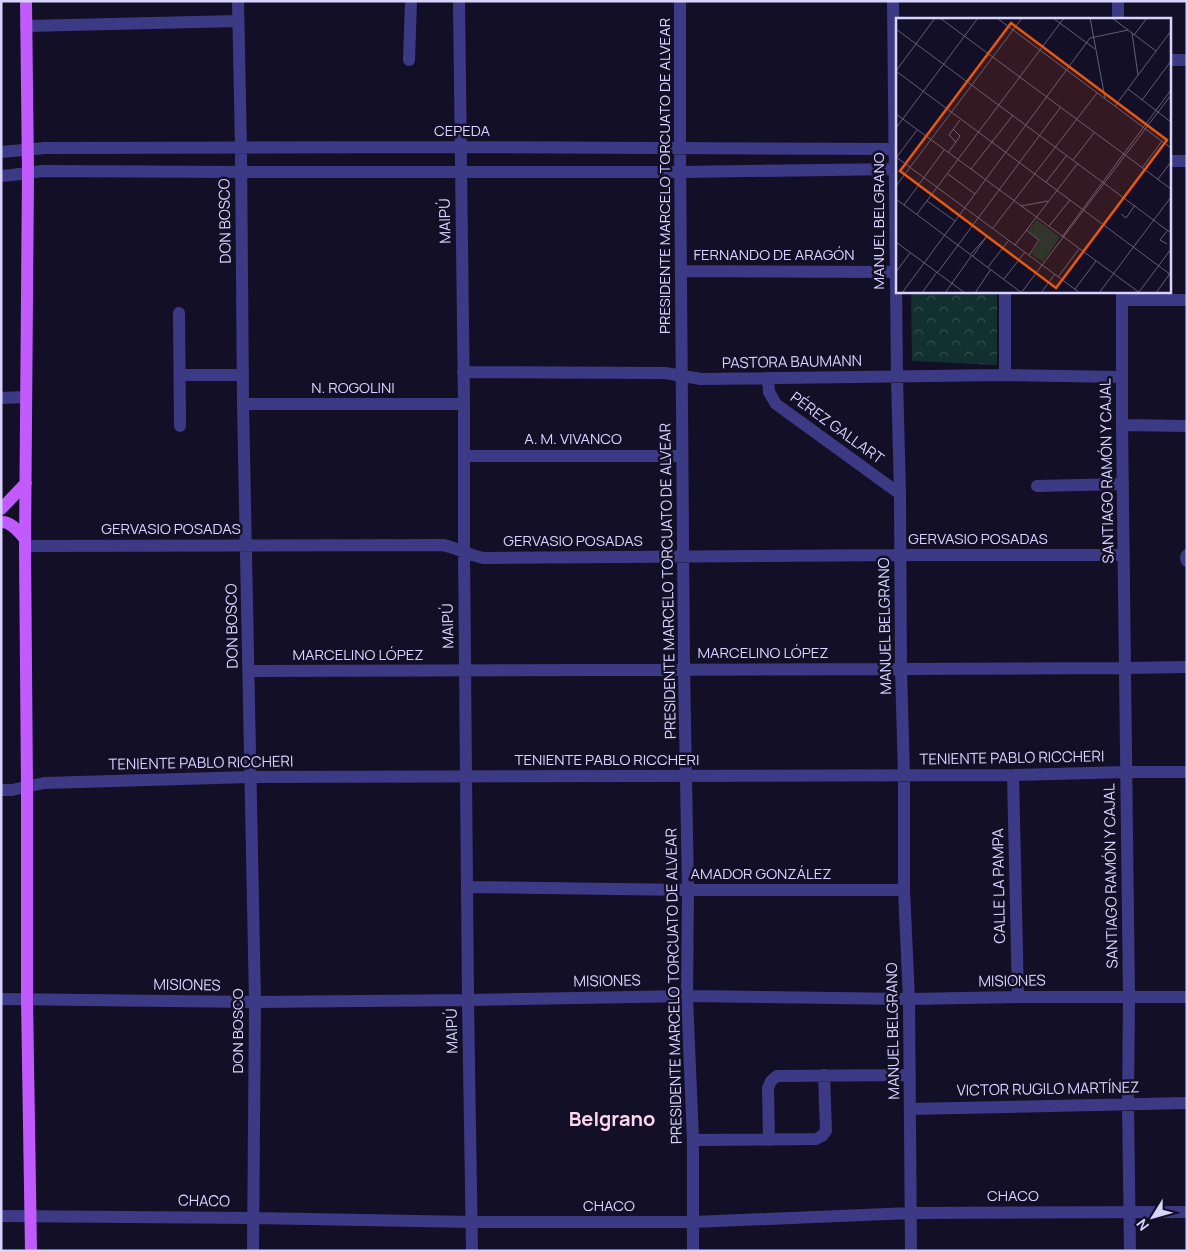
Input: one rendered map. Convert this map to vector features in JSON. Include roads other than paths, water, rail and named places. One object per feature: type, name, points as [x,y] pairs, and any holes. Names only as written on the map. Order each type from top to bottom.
[{"type":"main road","points":[[26,1],[28,172],[25,542],[31,1251]]},
{"type":"main road","points":[[1,509],[26,483]]},
{"type":"main road","points":[[1,522],[6,522],[16,529],[25,542]]},
{"type":"street","name":"DON BOSCO","points":[[238,1],[242,148],[243,404],[255,1002],[253,1251]]},
{"type":"street","points":[[409,60],[411,1]]},
{"type":"street","name":"MAIPÚ","points":[[458,1],[464,404],[466,886],[472,1251]]},
{"type":"street","name":"PRESIDENTE MARCELO TORCUATO DE ALVEAR","points":[[680,1],[682,456],[688,890],[687,996],[693,1140],[693,1251]]},
{"type":"street","name":"MANUEL BELGRANO","points":[[893,1],[896,149],[895,272],[900,494],[904,890],[909,999],[911,1251]]},
{"type":"street","points":[[1118,1],[1118,18]]},
{"type":"street","points":[[26,26],[238,21]]},
{"type":"street","points":[[1170,60],[1187,60]]},
{"type":"street","name":"CEPEDA","points":[[1,152],[45,148],[896,149]]},
{"type":"street","points":[[1170,161],[1187,161]]},
{"type":"street","points":[[1,176],[42,170],[681,172],[896,169]]},
{"type":"street","name":"FERNANDO DE ARAGÓN","points":[[682,271],[895,272]]},
{"type":"street","points":[[1005,292],[1005,376]]},
{"type":"street","points":[[1122,296],[1187,300]]},
{"type":"street","name":"SANTIAGO RAMÓN Y CAJAL","points":[[1122,296],[1130,1251]]},
{"type":"street","points":[[179,313],[180,426]]},
{"type":"street","name":"PASTORA BAUMANN","points":[[463,372],[665,373],[701,379],[897,376],[1122,376]]},
{"type":"street","points":[[180,375],[243,375]]},
{"type":"street","name":"PÉREZ GALLART","points":[[768,378],[770,392],[776,404],[900,494]]},
{"type":"street","points":[[1,398],[26,397]]},
{"type":"street","name":"N. ROGOLINI","points":[[243,404],[464,404]]},
{"type":"street","points":[[1122,425],[1187,426]]},
{"type":"street","name":"A. M. VIVANCO","points":[[464,456],[682,456]]},
{"type":"street","points":[[1037,486],[1123,484]]},
{"type":"street","name":"GERVASIO POSADAS","points":[[25,542],[444,546],[484,558],[1124,555]]},
{"type":"street","points":[[1187,555],[1187,561]]},
{"type":"street","name":"MARCELINO LÓPEZ","points":[[249,671],[901,670],[1187,666]]},
{"type":"street","name":"TENIENTE PABLO RICCHERI","points":[[1,790],[12,790],[44,783],[250,777],[1013,775],[1187,772]]},
{"type":"street","name":"CALLE LA PAMPA","points":[[1013,775],[1018,996]]},
{"type":"street","name":"AMADOR GONZÁLEZ","points":[[466,886],[688,890],[904,890]]},
{"type":"street","name":"MISIONES","points":[[1,999],[255,1002],[687,996],[909,999],[1018,996],[1187,997]]},
{"type":"street","points":[[693,1140],[816,1139],[826,1131],[824,1075]]},
{"type":"street","points":[[769,1140],[768,1088],[771,1081],[777,1076],[910,1075]]},
{"type":"street","name":"VICTOR RUGILO MARTÍNEZ","points":[[910,1109],[1187,1103]]},
{"type":"street","name":"CHACO","points":[[1,1216],[472,1222],[693,1222],[911,1213],[1187,1212]]},
{"type":"district","name":"Belgrano","points":[[612,1119]]}]
